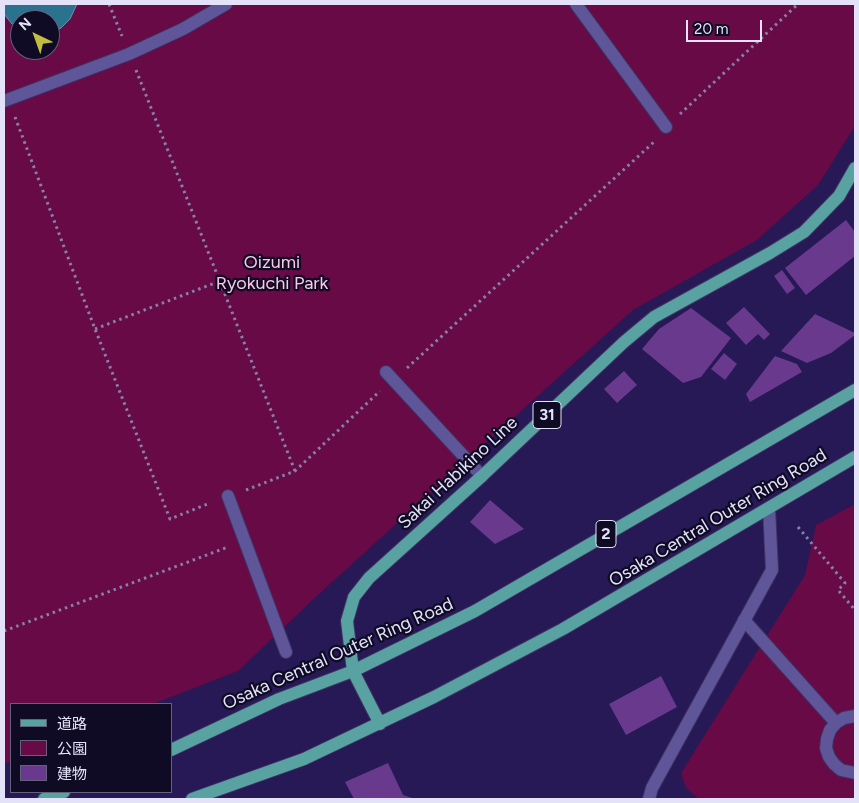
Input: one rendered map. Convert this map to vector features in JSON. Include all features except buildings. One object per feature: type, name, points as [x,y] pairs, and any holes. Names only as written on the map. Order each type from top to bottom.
[{"type":"main road","name":"Sakai Habikino Line","points":[[380,724],[353,671],[346,621],[354,598],[369,578],[654,316],[770,253],[804,232],[839,196],[855,168]]},
{"type":"main road","name":"Osaka Central Outer Ring Road","points":[[172,750],[279,699],[353,671],[474,611],[855,390]]},
{"type":"main road","name":"Osaka Central Outer Ring Road","points":[[192,799],[304,759],[380,724],[563,630],[855,457]]},
{"type":"main road","points":[[44,799],[61,793]]},
{"type":"street","points":[[6,101],[130,54],[183,29],[226,4]]},
{"type":"street","points":[[576,4],[666,127]]},
{"type":"street","points":[[389,376],[482,476]]},
{"type":"street","points":[[228,496],[286,652]]},
{"type":"street","points":[[649,799],[652,788],[772,570],[769,508]]},
{"type":"street","points":[[744,620],[845,719]]},
{"type":"street","points":[[855,709],[830,730],[826,748],[834,764],[841,770],[855,774]]},
{"type":"path","points":[[109,4],[295,471],[369,401],[389,376],[654,143],[666,127],[798,4]]},
{"type":"path","points":[[6,101],[170,519]]},
{"type":"path","points":[[95,330],[220,281]]},
{"type":"path","points":[[798,526],[845,584],[838,590],[855,610]]},
{"type":"path","points":[[4,631],[244,541]]},
{"type":"green space","name":"Oizumi Ryokuchi Park","points":[[4,4],[855,4],[855,126],[818,185],[757,240],[633,310],[320,593],[238,671],[156,703],[10,703],[10,761],[4,764]]},
{"type":"green space","points":[[855,504],[855,799],[699,799],[686,788],[681,773],[805,575],[816,525]]},
{"type":"water","points":[[4,4],[77,4],[70,19],[60,28],[60,10],[10,10],[10,22],[4,14]]}]
